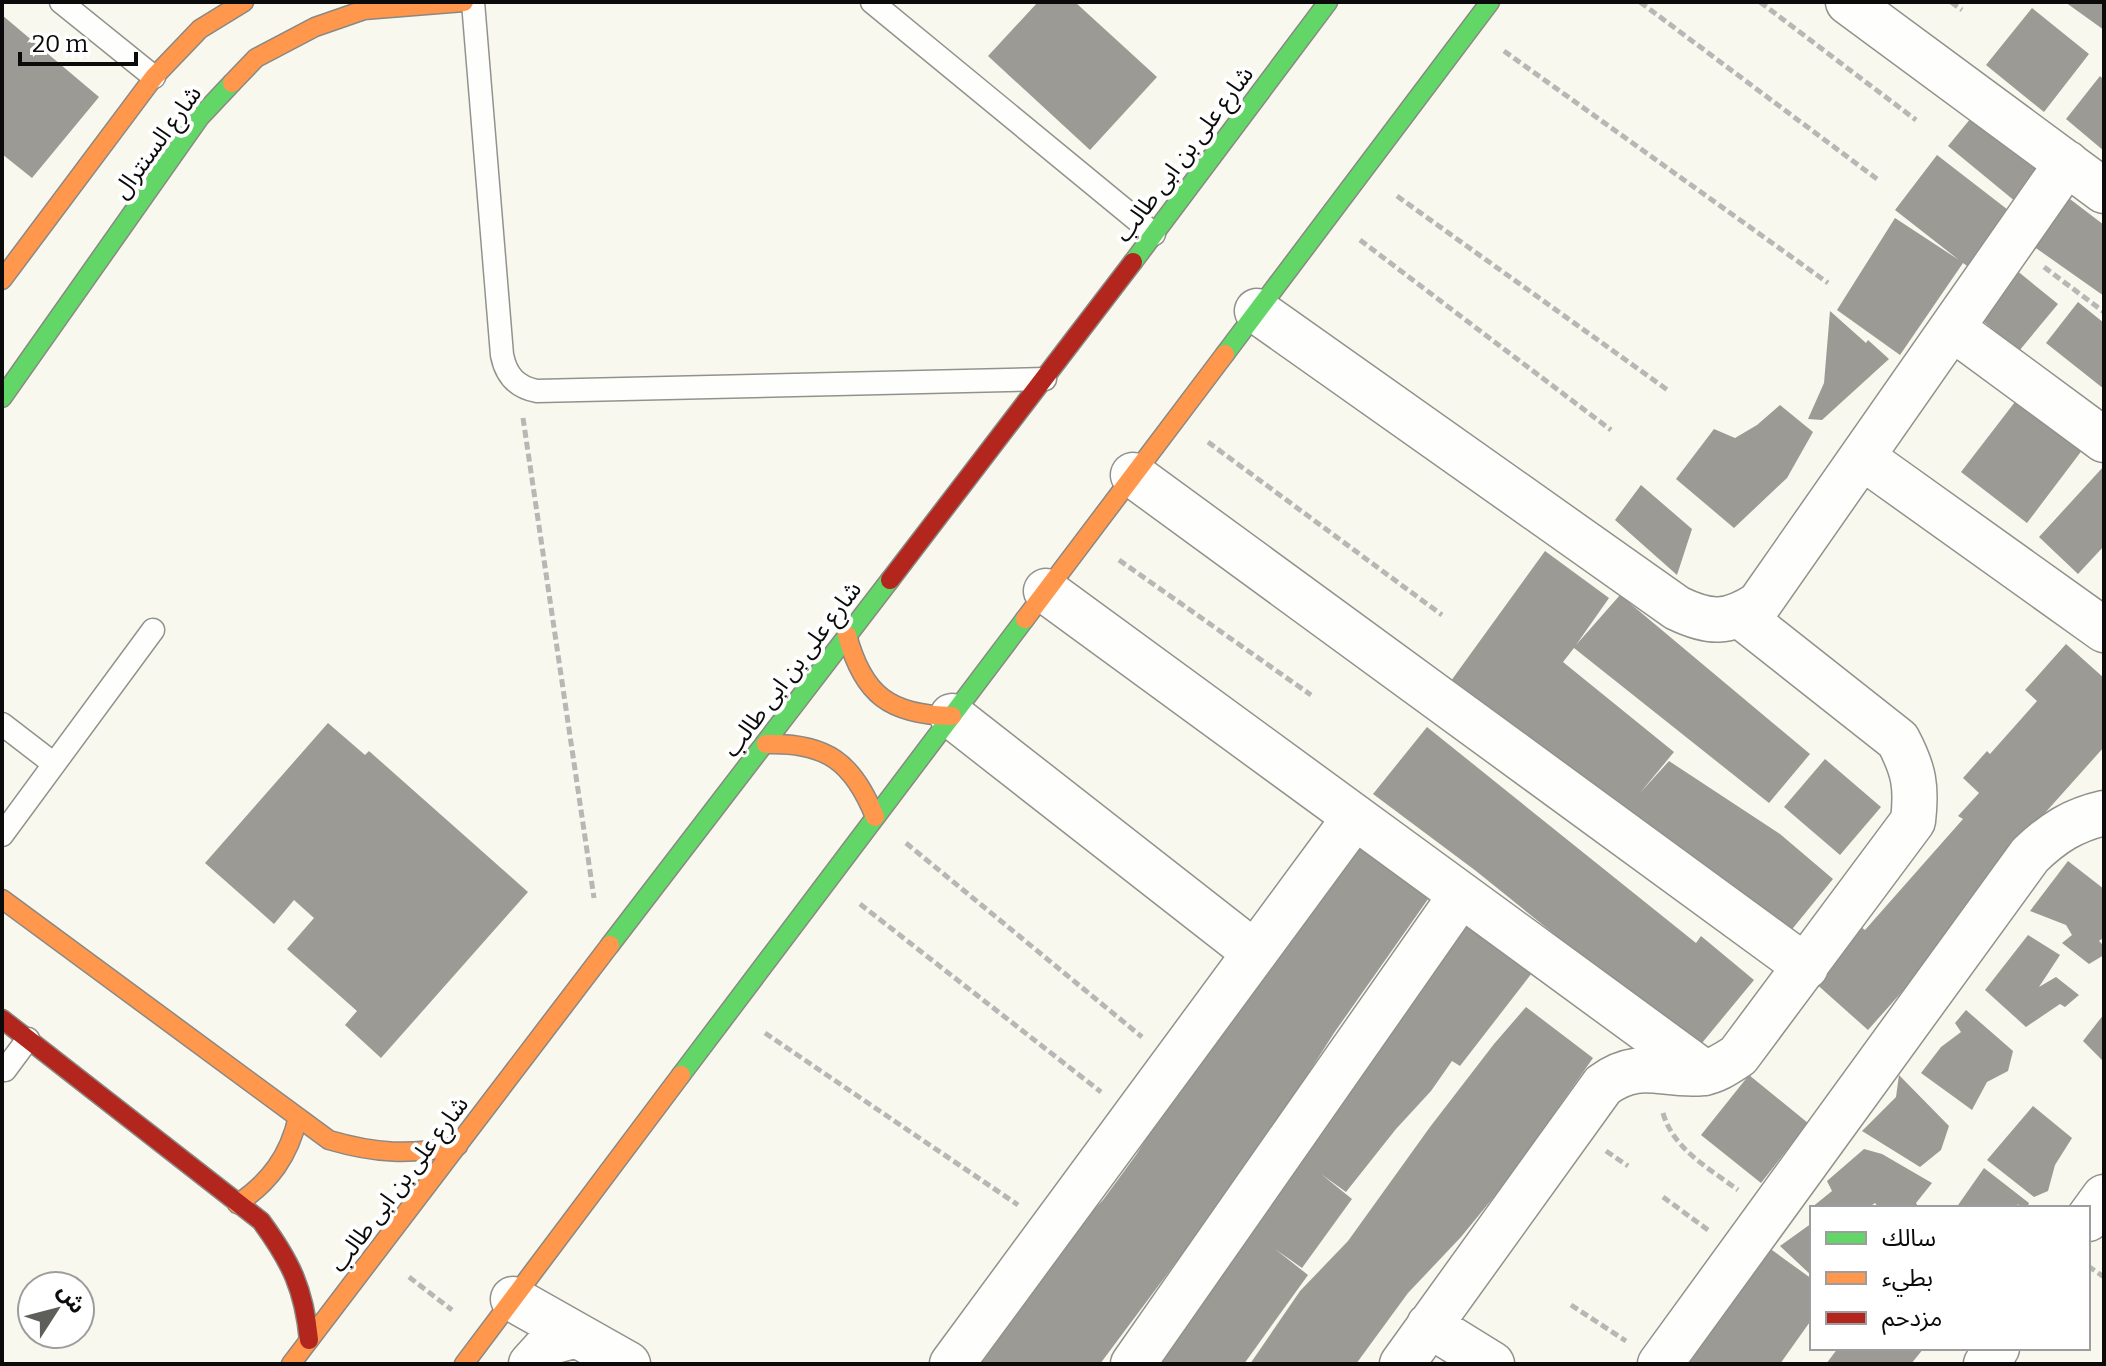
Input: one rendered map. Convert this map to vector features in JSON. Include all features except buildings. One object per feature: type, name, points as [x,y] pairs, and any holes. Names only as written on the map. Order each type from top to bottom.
[{"type":"street","name":"شارع السنترال","points":[[2,280],[90,172],[154,77],[200,29],[244,2]]},
{"type":"street","name":"شارع السنترال","points":[[2,398],[200,117],[256,58],[315,27],[364,10],[464,2]]},
{"type":"street","name":"شارع على بن ابى طالب","points":[[291,1364],[1046,379],[1328,2]]},
{"type":"street","points":[[464,1364],[1490,2]]},
{"type":"street","points":[[1848,2],[2104,191]]},
{"type":"street","points":[[1257,311],[1677,608],[1697,618],[1719,620],[1741,616],[1759,604],[2067,163]]},
{"type":"street","points":[[117,191],[139,206]]},
{"type":"street","points":[[1952,328],[2104,440]]},
{"type":"street","points":[[1862,457],[2104,630]]},
{"type":"street","points":[[1133,475],[1806,967]]},
{"type":"street","points":[[1046,591],[1705,1073]]},
{"type":"street","points":[[1402,1364],[1603,1085],[1630,1070],[1705,1073],[1738,1056],[1913,821],[1916,793],[1911,765],[1898,740],[1741,616]]},
{"type":"street","points":[[847,635],[852,660],[864,681],[881,700],[914,715],[952,716],[1255,953]]},
{"type":"street","points":[[766,744],[790,742],[814,746],[836,757],[854,774],[868,794],[875,817]]},
{"type":"street","points":[[1660,1364],[2030,855],[2052,833],[2080,818],[2104,813]]},
{"type":"street","points":[[952,1364],[1355,817]]},
{"type":"street","points":[[1133,1364],[1461,895]]},
{"type":"street","points":[[2,899],[329,1140],[370,1153],[414,1155],[458,1146]]},
{"type":"street","points":[[2,1019],[261,1221],[291,1260],[305,1298],[309,1340]]},
{"type":"street","points":[[237,1204],[268,1181],[281,1165],[289,1150],[298,1117]]},
{"type":"street","points":[[2090,1216],[2104,1197]]},
{"type":"street","points":[[513,1299],[628,1364]]},
{"type":"street","points":[[1429,1325],[1492,1364]]},
{"type":"street","points":[[531,1364],[551,1342],[577,1335]]},
{"type":"lane","points":[[61,2],[154,77]]},
{"type":"lane","points":[[473,2],[502,355],[504,366],[518,385],[537,391],[1046,379]]},
{"type":"lane","points":[[872,2],[1154,234]]},
{"type":"lane","points":[[2,835],[153,630]]},
{"type":"lane","points":[[2,724],[54,764]]},
{"type":"lane","points":[[5,1070],[28,1039]]},
{"type":"path","points":[[1640,2],[1877,179]]},
{"type":"path","points":[[1760,2],[1916,120]]},
{"type":"path","points":[[1951,2],[1962,10]]},
{"type":"path","points":[[1471,28],[1828,283]]},
{"type":"path","points":[[1362,171],[1669,391]]},
{"type":"path","points":[[1329,216],[1611,430]]},
{"type":"path","points":[[2013,242],[2104,312]]},
{"type":"path","points":[[518,385],[603,958]]},
{"type":"path","points":[[1176,418],[1442,615]]},
{"type":"path","points":[[1087,537],[1311,695]]},
{"type":"path","points":[[875,817],[1174,1063]]},
{"type":"path","points":[[828,879],[1134,1117]]},
{"type":"path","points":[[731,1009],[1052,1228]]},
{"type":"path","points":[[1661,1072],[1659,1099],[1666,1125],[1682,1147],[1770,1216]]},
{"type":"path","points":[[1663,1197],[1741,1255]]},
{"type":"path","points":[[377,1253],[485,1335]]},
{"type":"path","points":[[1571,1305],[1660,1364]]},
{"type":"traffic: fast","points":[[1133,262],[1328,2]]},
{"type":"traffic: fast","points":[[1225,354],[1490,2]]},
{"type":"traffic: fast","points":[[2,398],[200,117],[232,83]]},
{"type":"traffic: fast","points":[[610,945],[890,580]]},
{"type":"traffic: fast","points":[[681,1075],[1025,619]]},
{"type":"traffic: slow","points":[[2,280],[154,77],[200,29],[244,2]]},
{"type":"traffic: slow","points":[[232,83],[256,58],[315,27],[364,10],[464,2]]},
{"type":"traffic: slow","points":[[1025,619],[1225,354]]},
{"type":"traffic: slow","points":[[847,635],[861,673],[882,698],[912,711],[952,716]]},
{"type":"traffic: slow","points":[[766,744],[805,747],[835,759],[857,782],[875,817]]},
{"type":"traffic: slow","points":[[2,899],[329,1140],[393,1152],[458,1146]]},
{"type":"traffic: slow","points":[[291,1364],[610,945]]},
{"type":"traffic: slow","points":[[464,1364],[681,1075]]},
{"type":"traffic: slow","points":[[237,1204],[259,1187],[276,1167],[289,1144],[298,1117]]},
{"type":"traffic: jam","points":[[890,580],[1133,262]]},
{"type":"traffic: jam","points":[[2,1019],[261,1221],[280,1250],[300,1291],[309,1340]]}]
